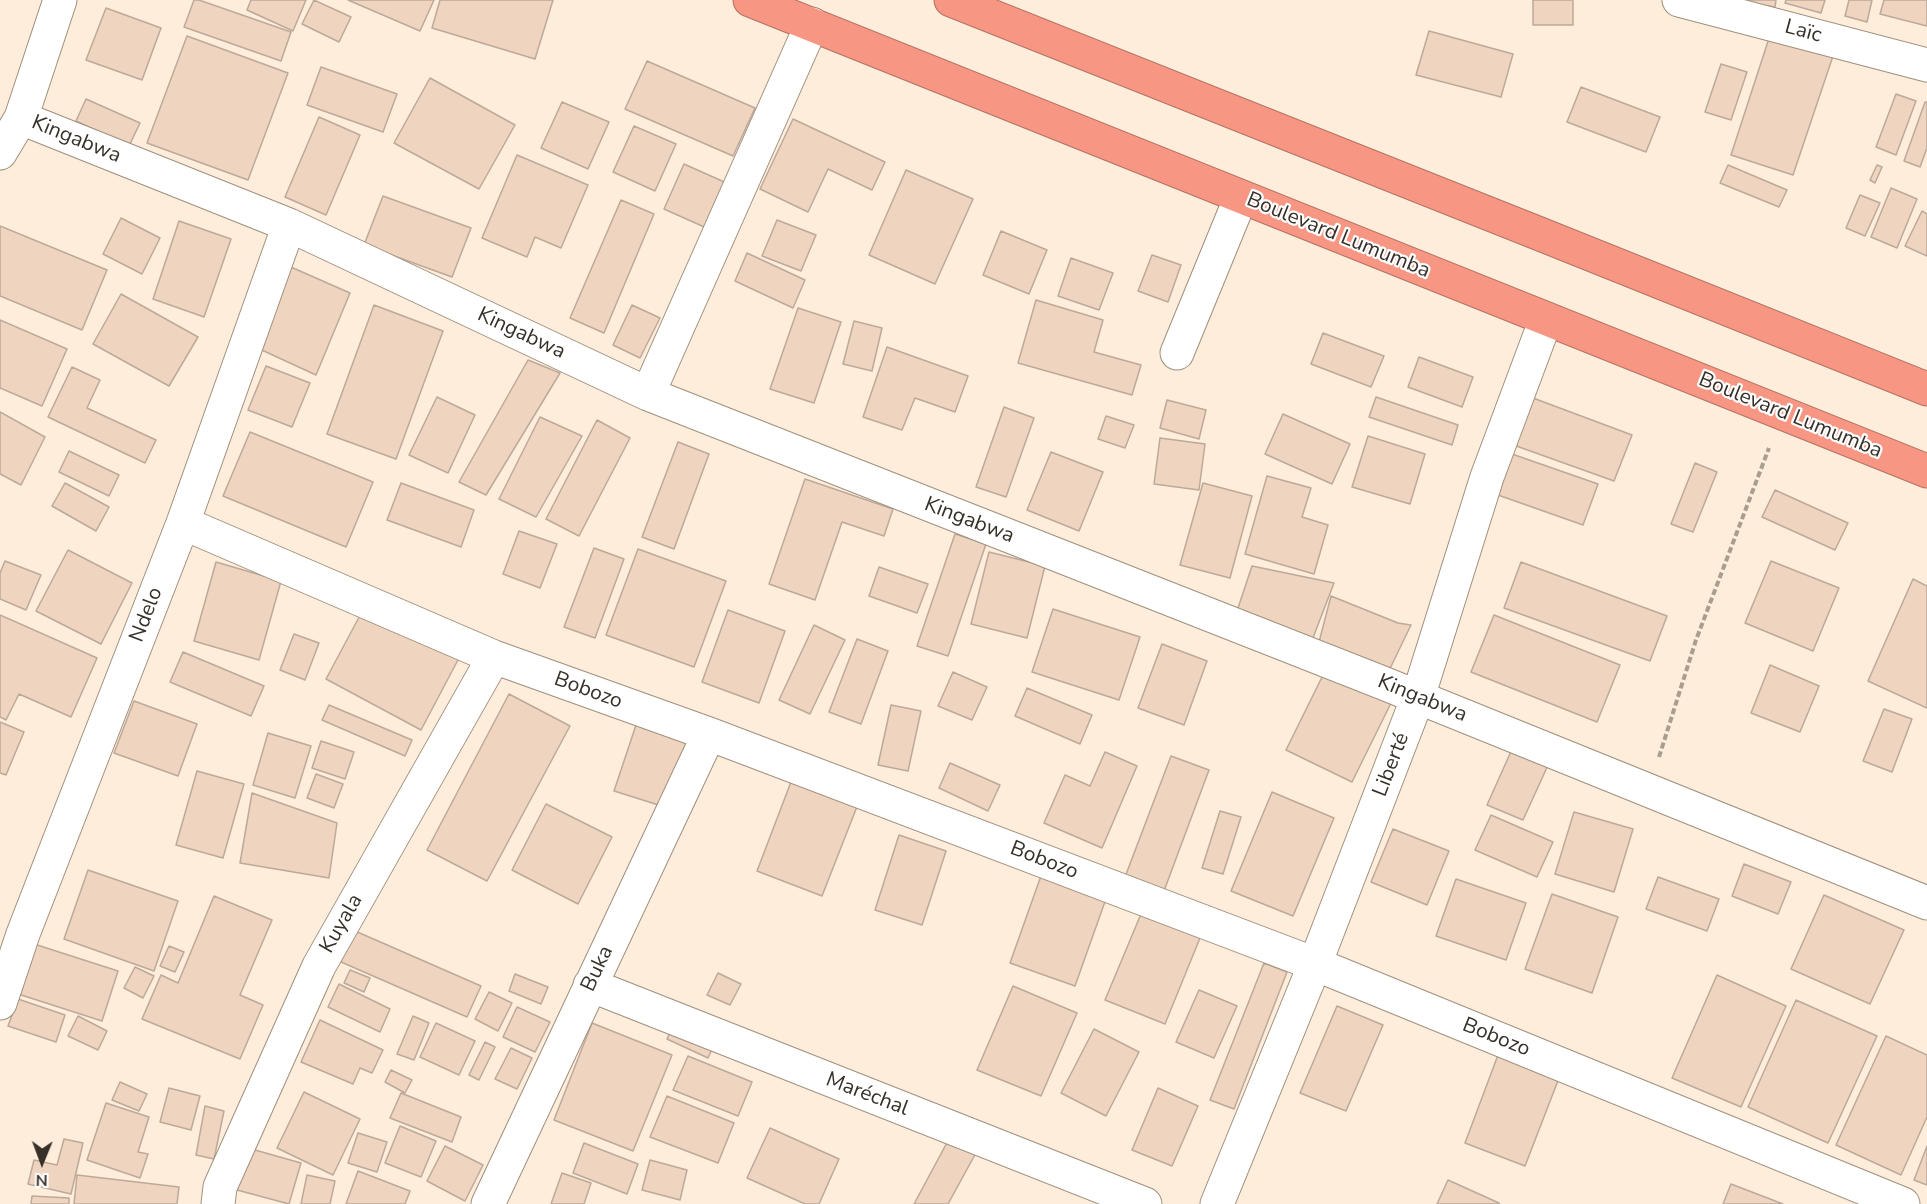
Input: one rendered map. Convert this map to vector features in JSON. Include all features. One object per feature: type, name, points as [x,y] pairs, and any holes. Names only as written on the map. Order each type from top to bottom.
[{"type":"highway","name":"Boulevard Lumumba","points":[[750,0],[1927,471]]},
{"type":"highway","points":[[951,0],[1927,389]]},
{"type":"street","points":[[0,153],[21,118],[60,0]]},
{"type":"street","name":"Laïc","points":[[1679,0],[1927,65]]},
{"type":"street","points":[[648,394],[812,24]]},
{"type":"street","name":"Kingabwa","points":[[21,118],[289,225],[648,394],[1418,697],[1927,903]]},
{"type":"street","points":[[1177,353],[1241,197]]},
{"type":"street","name":"Ndelo","points":[[0,1004],[23,934],[183,524],[289,225]]},
{"type":"street","name":"Liberté","points":[[1217,1204],[1315,964],[1418,697],[1487,477],[1546,319]]},
{"type":"street","name":"Bobozo","points":[[183,524],[494,657],[709,734],[1315,964],[1903,1204]]},
{"type":"street","name":"Kuyala","points":[[218,1204],[220,1187],[319,966],[494,657]]},
{"type":"street","name":"Buka","points":[[488,1204],[709,734]]},
{"type":"street","name":"Maréchal","points":[[590,985],[1145,1204]]},
{"type":"path","points":[[1648,790],[1696,640],[1782,413]]},
{"type":"building","points":[[194,0],[291,32],[281,61],[184,27]]},
{"type":"building","points":[[251,0],[306,0],[293,31],[247,10]]},
{"type":"building","points":[[314,0],[351,17],[339,42],[302,24]]},
{"type":"building","points":[[348,0],[434,0],[420,31]]},
{"type":"building","points":[[440,0],[553,0],[535,59],[432,28]]},
{"type":"building","points":[[1533,0],[1573,0],[1573,25],[1533,25]]},
{"type":"building","points":[[1733,0],[1776,0],[1775,7]]},
{"type":"building","points":[[1786,0],[1825,0],[1821,13],[1785,3]]},
{"type":"building","points":[[1849,0],[1872,0],[1867,22],[1845,16]]},
{"type":"building","points":[[1884,0],[1927,0],[1927,26],[1880,14]]},
{"type":"building","points":[[106,8],[161,28],[142,80],[86,60]]},
{"type":"building","points":[[1429,31],[1513,54],[1501,97],[1416,75]]},
{"type":"building","points":[[1771,32],[1834,53],[1793,175],[1731,155]]},
{"type":"building","points":[[187,36],[288,73],[248,180],[147,143]]},
{"type":"building","points":[[647,61],[755,108],[733,156],[625,109]]},
{"type":"building","points":[[1721,64],[1747,72],[1731,120],[1705,112]]},
{"type":"building","points":[[321,67],[397,94],[383,132],[307,105]]},
{"type":"building","points":[[430,78],[515,125],[479,189],[394,143]]},
{"type":"building","points":[[1581,87],[1660,117],[1646,152],[1567,122]]},
{"type":"building","points":[[1896,94],[1916,101],[1896,155],[1876,147]]},
{"type":"building","points":[[86,99],[140,123],[129,146],[76,121]]},
{"type":"building","points":[[562,102],[609,122],[588,169],[541,148]]},
{"type":"building","points":[[1925,102],[1927,102],[1927,148],[1920,167],[1904,161]]},
{"type":"building","points":[[319,117],[360,135],[326,215],[285,197]]},
{"type":"building","points":[[793,119],[885,162],[872,190],[828,169],[808,212],[760,189]]},
{"type":"building","points":[[634,126],[676,144],[655,191],[613,172]]},
{"type":"building","points":[[517,155],[588,185],[561,248],[535,237],[527,257],[482,238]]},
{"type":"building","points":[[684,164],[731,185],[711,230],[664,209]]},
{"type":"building","points":[[1728,165],[1787,190],[1779,207],[1720,183]]},
{"type":"building","points":[[1877,165],[1882,167],[1875,183],[1870,180]]},
{"type":"building","points":[[906,170],[973,199],[935,284],[869,255]]},
{"type":"building","points":[[1891,188],[1917,199],[1897,248],[1871,237]]},
{"type":"building","points":[[1860,195],[1880,203],[1865,236],[1846,228]]},
{"type":"building","points":[[383,196],[471,228],[452,277],[364,245]]},
{"type":"building","points":[[621,200],[654,214],[604,333],[570,318]]},
{"type":"building","points":[[1922,211],[1927,214],[1927,256],[1905,246]]},
{"type":"building","points":[[121,218],[160,238],[142,274],[103,254]]},
{"type":"building","points":[[777,220],[816,235],[801,271],[762,256]]},
{"type":"building","points":[[179,221],[231,239],[204,317],[153,299]]},
{"type":"building","points":[[0,226],[107,270],[82,330],[0,296]]},
{"type":"building","points":[[1001,231],[1047,250],[1029,294],[983,275]]},
{"type":"building","points":[[747,253],[805,280],[793,308],[735,281]]},
{"type":"building","points":[[1152,255],[1181,265],[1168,302],[1138,291]]},
{"type":"building","points":[[1071,258],[1113,273],[1099,310],[1058,296]]},
{"type":"building","points":[[284,264],[350,293],[316,375],[253,346]]},
{"type":"building","points":[[121,294],[198,337],[169,386],[93,344]]},
{"type":"building","points":[[1036,300],[1103,320],[1094,352],[1141,365],[1132,395],[1018,363]]},
{"type":"building","points":[[374,305],[443,331],[396,459],[327,434]]},
{"type":"building","points":[[632,305],[660,318],[640,358],[613,345]]},
{"type":"building","points":[[798,308],[841,322],[814,403],[770,389]]},
{"type":"building","points":[[0,320],[67,349],[42,406],[0,388]]},
{"type":"building","points":[[854,321],[882,328],[872,371],[843,364]]},
{"type":"building","points":[[1323,333],[1384,356],[1371,387],[1311,364]]},
{"type":"building","points":[[887,347],[968,376],[955,412],[915,398],[902,430],[863,417]]},
{"type":"building","points":[[1419,357],[1473,377],[1462,407],[1408,387]]},
{"type":"building","points":[[528,360],[560,373],[486,495],[459,482]]},
{"type":"building","points":[[266,366],[310,383],[292,427],[248,410]]},
{"type":"building","points":[[72,367],[100,380],[87,408],[156,440],[145,463],[48,417]]},
{"type":"building","points":[[1525,395],[1632,435],[1614,481],[1508,443]]},
{"type":"building","points":[[437,397],[475,415],[448,473],[409,455]]},
{"type":"building","points":[[1376,397],[1458,425],[1452,445],[1369,417]]},
{"type":"building","points":[[1167,400],[1206,410],[1199,439],[1160,428]]},
{"type":"building","points":[[1004,407],[1034,418],[1006,497],[976,487]]},
{"type":"building","points":[[0,412],[45,437],[21,485],[0,474]]},
{"type":"building","points":[[1283,414],[1350,444],[1332,484],[1265,454]]},
{"type":"building","points":[[1106,416],[1134,425],[1125,448],[1098,439]]},
{"type":"building","points":[[540,417],[582,436],[536,517],[499,499]]},
{"type":"building","points":[[597,420],[630,438],[579,536],[546,519]]},
{"type":"building","points":[[250,432],[373,482],[346,547],[223,496]]},
{"type":"building","points":[[1368,436],[1425,454],[1410,504],[1352,487]]},
{"type":"building","points":[[1160,438],[1205,444],[1199,490],[1154,484]]},
{"type":"building","points":[[678,442],[709,454],[674,549],[642,537]]},
{"type":"building","points":[[69,451],[119,475],[109,496],[59,472]]},
{"type":"building","points":[[1051,452],[1103,472],[1079,531],[1027,510]]},
{"type":"building","points":[[1512,454],[1598,484],[1583,525],[1498,495]]},
{"type":"building","points":[[1695,463],[1717,472],[1693,532],[1671,524]]},
{"type":"building","points":[[1267,476],[1311,488],[1302,517],[1328,525],[1314,574],[1245,554]]},
{"type":"building","points":[[805,479],[893,509],[884,536],[842,522],[815,600],[769,584]]},
{"type":"building","points":[[65,483],[109,507],[96,531],[52,506]]},
{"type":"building","points":[[401,483],[474,510],[461,547],[387,520]]},
{"type":"building","points":[[1203,483],[1252,496],[1230,578],[1180,565]]},
{"type":"building","points":[[1775,490],[1848,523],[1835,550],[1762,517]]},
{"type":"building","points":[[519,531],[557,544],[540,588],[503,574]]},
{"type":"building","points":[[955,534],[986,544],[948,656],[917,646]]},
{"type":"building","points":[[594,548],[624,559],[595,638],[564,627]]},
{"type":"building","points":[[638,549],[726,581],[694,667],[606,635]]},
{"type":"building","points":[[68,550],[132,583],[101,644],[36,611]]},
{"type":"building","points":[[989,552],[1045,566],[1027,638],[971,624]]},
{"type":"building","points":[[5,561],[41,575],[26,610],[0,599],[0,573]]},
{"type":"building","points":[[1771,561],[1839,588],[1813,651],[1745,623]]},
{"type":"building","points":[[216,562],[281,581],[259,660],[194,641]]},
{"type":"building","points":[[1521,562],[1667,616],[1650,661],[1504,608]]},
{"type":"building","points":[[1252,566],[1334,583],[1311,643],[1235,617]]},
{"type":"building","points":[[879,567],[928,584],[917,613],[869,596]]},
{"type":"building","points":[[1913,579],[1927,586],[1927,708],[1868,681]]},
{"type":"building","points":[[1331,596],[1398,623],[1411,625],[1383,683],[1318,646]]},
{"type":"building","points":[[364,608],[459,658],[421,730],[326,679]]},
{"type":"building","points":[[1053,609],[1140,637],[1119,700],[1032,672]]},
{"type":"building","points":[[728,610],[785,631],[759,703],[702,682]]},
{"type":"building","points":[[0,615],[97,658],[71,717],[19,694],[6,720],[0,717]]},
{"type":"building","points":[[1494,615],[1620,665],[1597,722],[1471,672]]},
{"type":"building","points":[[814,625],[845,640],[810,714],[779,700]]},
{"type":"building","points":[[294,634],[319,643],[305,680],[280,670]]},
{"type":"building","points":[[857,639],[888,651],[861,724],[829,712]]},
{"type":"building","points":[[1162,644],[1207,661],[1184,725],[1138,708]]},
{"type":"building","points":[[183,652],[264,686],[251,716],[170,682]]},
{"type":"building","points":[[1770,665],[1819,686],[1800,732],[1751,713]]},
{"type":"building","points":[[1326,669],[1392,701],[1352,782],[1286,750]]},
{"type":"building","points":[[953,672],[987,687],[972,720],[938,706]]},
{"type":"building","points":[[1027,688],[1092,715],[1080,744],[1015,716]]},
{"type":"building","points":[[509,694],[570,726],[487,881],[427,850]]},
{"type":"building","points":[[134,701],[197,724],[178,776],[114,753]]},
{"type":"building","points":[[329,705],[412,740],[405,756],[322,720]]},
{"type":"building","points":[[891,705],[921,711],[908,771],[878,765]]},
{"type":"building","points":[[1884,709],[1912,719],[1892,772],[1863,761]]},
{"type":"building","points":[[640,713],[691,730],[665,807],[614,791]]},
{"type":"building","points":[[0,722],[24,732],[6,775],[0,773]]},
{"type":"building","points":[[268,733],[311,746],[295,798],[253,785]]},
{"type":"building","points":[[321,741],[354,752],[345,779],[312,768]]},
{"type":"building","points":[[1513,747],[1549,763],[1523,820],[1487,805]]},
{"type":"building","points":[[1105,752],[1137,766],[1102,848],[1044,823],[1065,775],[1090,786]]},
{"type":"building","points":[[1171,756],[1209,770],[1164,891],[1125,877]]},
{"type":"building","points":[[950,763],[1000,785],[988,811],[939,788]]},
{"type":"building","points":[[197,771],[244,784],[223,858],[176,845]]},
{"type":"building","points":[[316,774],[343,784],[334,808],[307,798]]},
{"type":"building","points":[[794,774],[860,799],[822,896],[757,871]]},
{"type":"building","points":[[1272,792],[1334,818],[1293,916],[1231,891]]},
{"type":"building","points":[[252,793],[337,823],[329,878],[240,863]]},
{"type":"building","points":[[546,804],[612,837],[578,904],[512,870]]},
{"type":"building","points":[[1220,811],[1241,817],[1223,874],[1202,868]]},
{"type":"building","points":[[1574,812],[1633,829],[1614,892],[1555,874]]},
{"type":"building","points":[[1491,815],[1553,842],[1537,877],[1475,850]]},
{"type":"building","points":[[1393,829],[1449,851],[1427,905],[1371,882]]},
{"type":"building","points":[[899,835],[946,851],[922,925],[875,910]]},
{"type":"building","points":[[1744,864],[1791,882],[1778,914],[1732,896]]},
{"type":"building","points":[[88,870],[178,901],[154,971],[64,939]]},
{"type":"building","points":[[1042,873],[1107,896],[1075,986],[1010,963]]},
{"type":"building","points":[[1658,877],[1719,899],[1707,931],[1646,909]]},
{"type":"building","points":[[1456,879],[1526,903],[1506,960],[1436,936]]},
{"type":"building","points":[[1552,894],[1618,917],[1592,993],[1525,969]]},
{"type":"building","points":[[1824,895],[1904,930],[1870,1004],[1791,969]]},
{"type":"building","points":[[214,896],[272,920],[240,995],[263,1005],[240,1059],[142,1019],[161,975],[178,983]]},
{"type":"building","points":[[1141,914],[1200,938],[1165,1024],[1105,1000]]},
{"type":"building","points":[[346,927],[481,986],[467,1017],[332,958]]},
{"type":"building","points":[[31,943],[118,971],[102,1021],[15,993]]},
{"type":"building","points":[[169,946],[184,952],[175,972],[160,966]]},
{"type":"building","points":[[1264,963],[1287,972],[1234,1109],[1210,1100]]},
{"type":"building","points":[[135,967],[154,976],[143,998],[124,988]]},
{"type":"building","points":[[350,970],[370,978],[364,992],[344,983]]},
{"type":"building","points":[[718,973],[741,984],[730,1005],[707,995]]},
{"type":"building","points":[[515,974],[548,987],[541,1004],[509,991]]},
{"type":"building","points":[[1717,975],[1786,1006],[1741,1107],[1672,1078]]},
{"type":"building","points":[[339,984],[390,1009],[380,1032],[328,1007]]},
{"type":"building","points":[[1013,986],[1077,1013],[1041,1096],[977,1070]]},
{"type":"building","points":[[1199,990],[1237,1006],[1214,1058],[1176,1042]]},
{"type":"building","points":[[489,992],[512,1003],[498,1031],[475,1019]]},
{"type":"building","points":[[18,999],[65,1015],[56,1042],[8,1026]]},
{"type":"building","points":[[1796,1000],[1877,1036],[1828,1143],[1748,1107]]},
{"type":"building","points":[[1337,1006],[1383,1025],[1346,1111],[1300,1093]]},
{"type":"building","points":[[517,1007],[550,1022],[535,1052],[503,1037]]},
{"type":"building","points":[[78,1016],[107,1031],[98,1050],[68,1036]]},
{"type":"building","points":[[413,1016],[429,1023],[414,1060],[397,1054]]},
{"type":"building","points":[[320,1020],[383,1050],[372,1073],[360,1068],[353,1084],[301,1062]]},
{"type":"building","points":[[436,1023],[475,1041],[459,1075],[420,1057]]},
{"type":"building","points":[[592,1023],[672,1055],[633,1151],[554,1120]]},
{"type":"building","points":[[673,1026],[714,1045],[708,1058],[667,1039]]},
{"type":"building","points":[[1094,1029],[1139,1052],[1106,1116],[1061,1093]]},
{"type":"building","points":[[1886,1036],[1927,1055],[1927,1117],[1901,1175],[1836,1145]]},
{"type":"building","points":[[485,1042],[495,1047],[479,1080],[469,1075]]},
{"type":"building","points":[[511,1048],[532,1058],[517,1089],[495,1079]]},
{"type":"building","points":[[1498,1055],[1559,1078],[1525,1166],[1465,1143]]},
{"type":"building","points":[[688,1056],[752,1082],[738,1116],[673,1090]]},
{"type":"building","points":[[391,1070],[412,1080],[405,1093],[385,1082]]},
{"type":"building","points":[[120,1082],[147,1094],[139,1111],[112,1100]]},
{"type":"building","points":[[169,1088],[200,1096],[191,1130],[160,1122]]},
{"type":"building","points":[[1158,1088],[1198,1106],[1172,1166],[1132,1150]]},
{"type":"building","points":[[304,1092],[360,1119],[333,1175],[277,1148]]},
{"type":"building","points":[[401,1093],[461,1117],[452,1142],[390,1118]]},
{"type":"building","points":[[667,1096],[734,1123],[718,1163],[650,1137]]},
{"type":"building","points":[[106,1103],[149,1117],[138,1152],[148,1154],[140,1178],[87,1160]]},
{"type":"building","points":[[205,1106],[224,1111],[214,1159],[196,1155]]},
{"type":"building","points":[[400,1126],[436,1141],[421,1177],[385,1163]]},
{"type":"building","points":[[770,1128],[839,1159],[819,1204],[805,1204],[747,1178]]},
{"type":"building","points":[[358,1133],[387,1142],[377,1172],[348,1163]]},
{"type":"building","points":[[950,1137],[977,1151],[948,1204],[914,1204]]},
{"type":"building","points":[[64,1139],[83,1143],[71,1194],[28,1184],[34,1160],[57,1165]]},
{"type":"building","points":[[584,1143],[638,1164],[627,1194],[573,1173]]},
{"type":"building","points":[[445,1146],[483,1165],[465,1201],[427,1181]]},
{"type":"building","points":[[1927,1146],[1927,1185],[1914,1180]]},
{"type":"building","points":[[248,1148],[301,1163],[289,1204],[237,1190]]},
{"type":"building","points":[[650,1160],[687,1170],[680,1200],[642,1190]]},
{"type":"building","points":[[358,1171],[410,1191],[405,1204],[346,1204]]},
{"type":"building","points":[[562,1173],[591,1183],[584,1204],[551,1204]]},
{"type":"building","points":[[77,1175],[179,1187],[177,1204],[74,1204]]},
{"type":"building","points":[[307,1175],[335,1181],[330,1204],[301,1204]]},
{"type":"building","points":[[1448,1180],[1499,1203],[1499,1204],[1437,1204]]},
{"type":"building","points":[[1731,1184],[1783,1204],[1723,1204]]},
{"type":"building","points":[[32,1196],[69,1198],[69,1204],[31,1204]]}]
